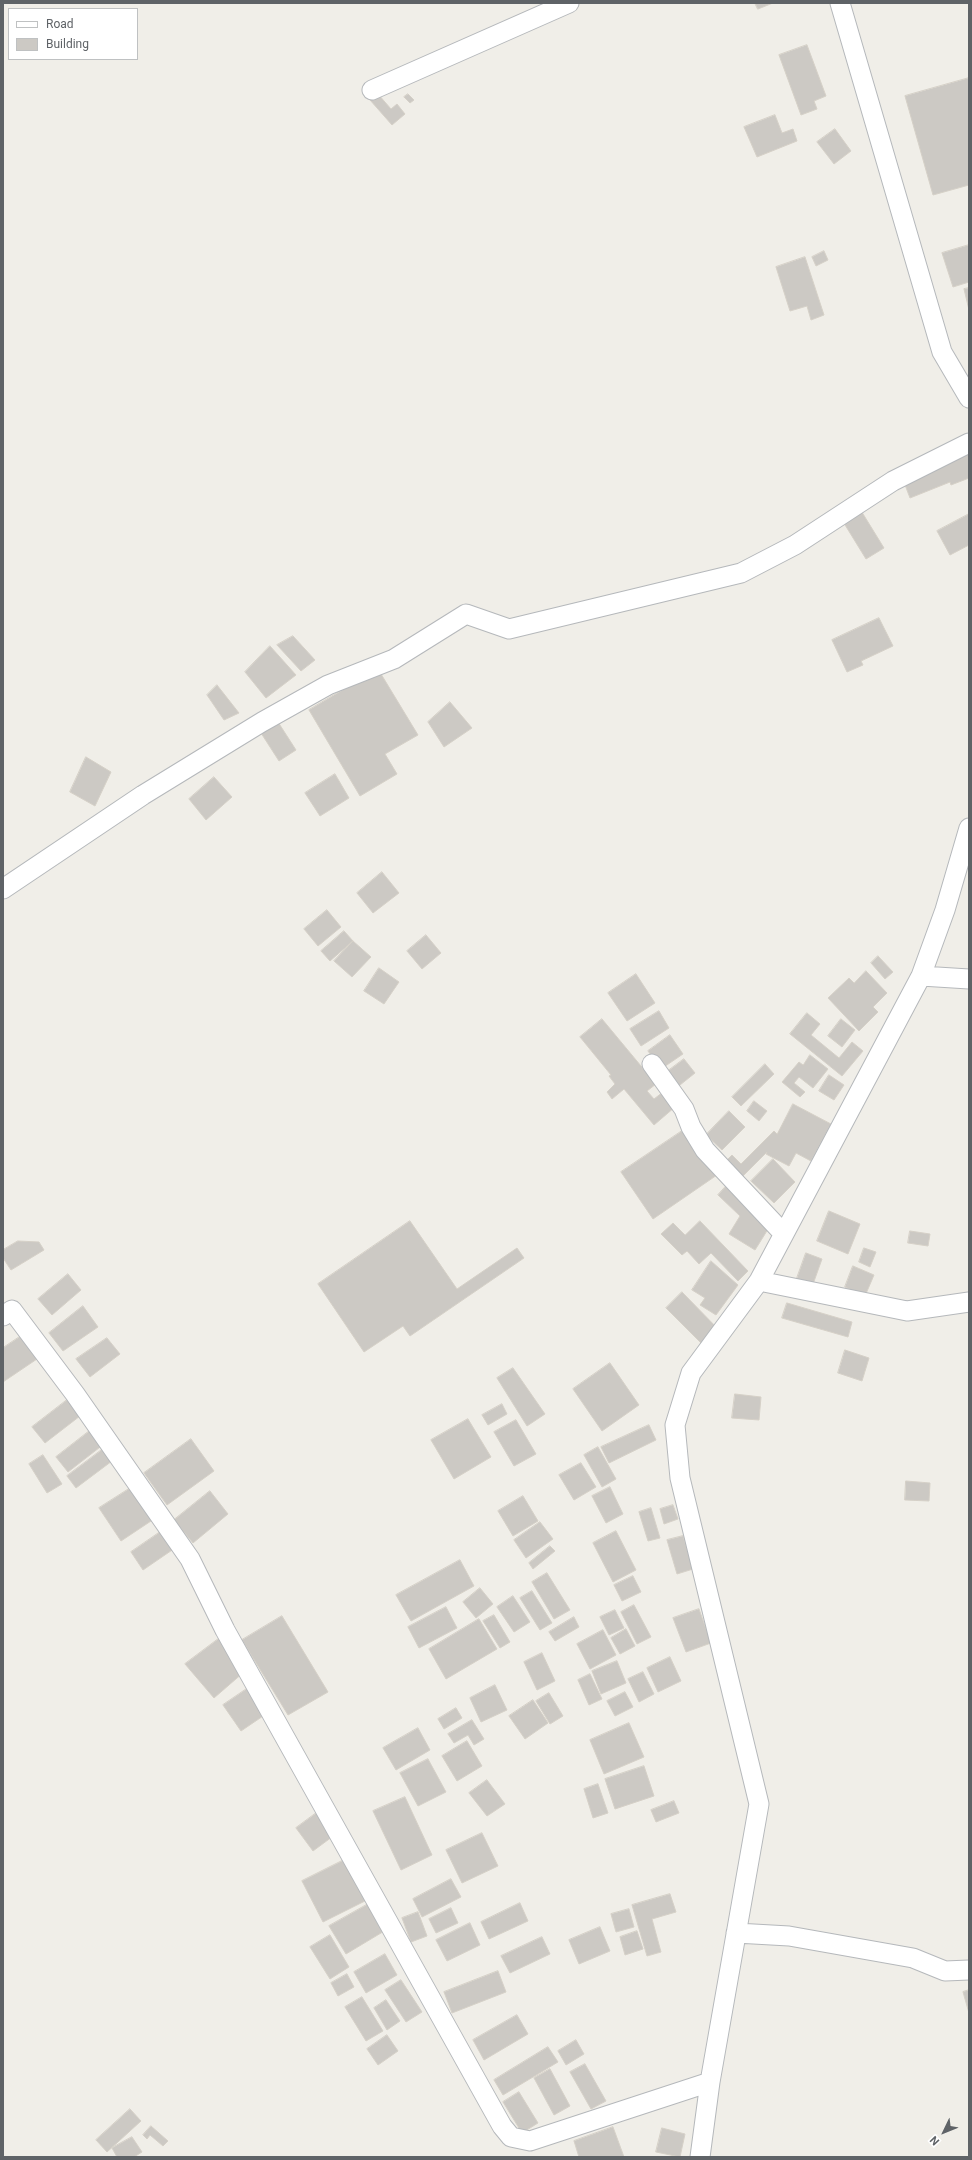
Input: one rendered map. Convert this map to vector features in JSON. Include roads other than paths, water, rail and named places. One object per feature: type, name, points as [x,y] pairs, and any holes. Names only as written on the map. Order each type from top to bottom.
[{"type":"street","points":[[372,90],[569,3]]},
{"type":"street","points":[[840,3],[942,352],[969,398]]},
{"type":"street","points":[[3,888],[143,795],[262,722],[328,685],[394,660],[466,614],[509,629],[741,573],[795,545],[893,481],[969,443]]},
{"type":"street","points":[[700,2157],[710,2082],[759,1804],[680,1478],[675,1425],[691,1373],[758,1281],[921,976],[945,910],[969,828]]},
{"type":"street","points":[[921,976],[969,980]]},
{"type":"street","points":[[652,1064],[684,1109],[691,1127],[705,1150],[783,1233]]},
{"type":"street","points":[[758,1281],[907,1311],[969,1302]]},
{"type":"street","points":[[3,1316],[12,1310],[75,1394],[190,1559],[225,1630],[502,2126],[511,2137],[530,2141],[710,2082]]},
{"type":"street","points":[[736,1933],[788,1936],[912,1958],[945,1971],[969,1970]]}]
